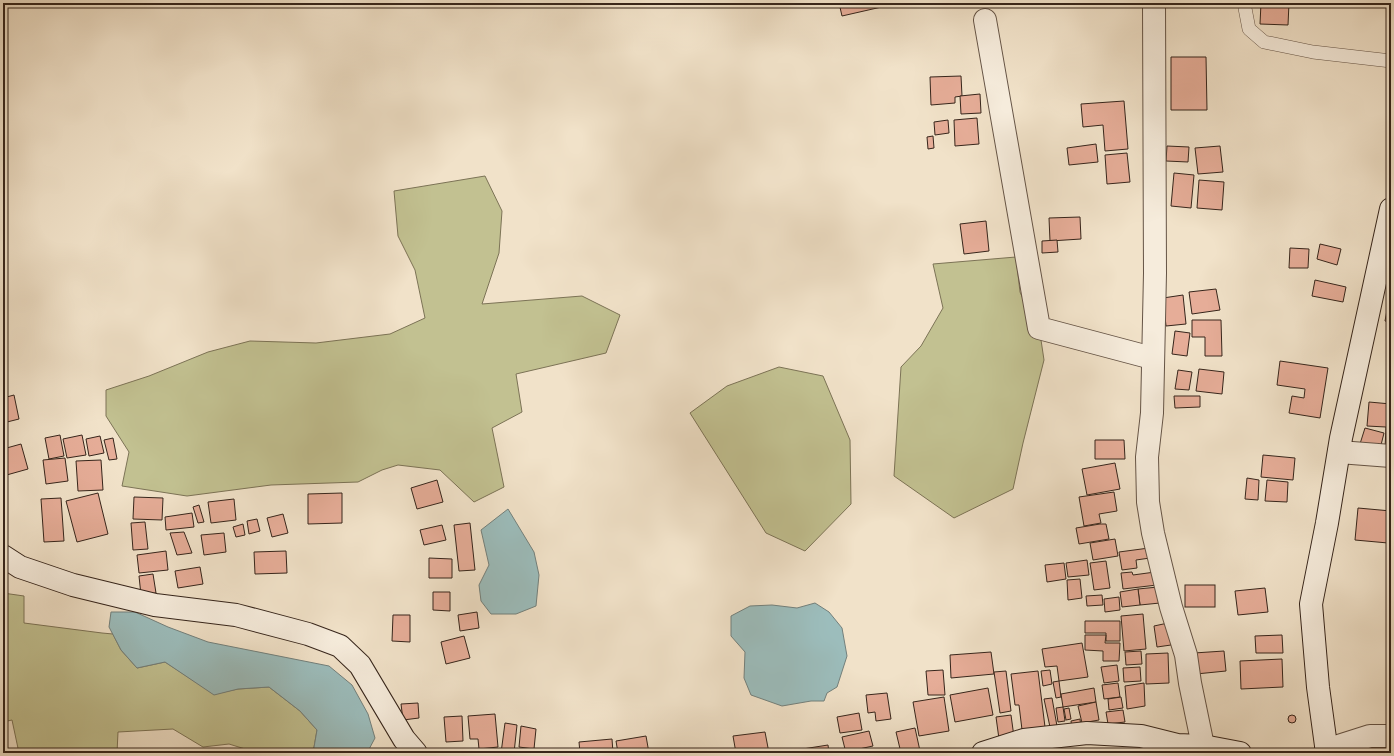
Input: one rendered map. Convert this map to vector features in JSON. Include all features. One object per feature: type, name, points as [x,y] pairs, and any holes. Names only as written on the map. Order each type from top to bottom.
[{"type":"street","points":[[1154,3],[1155,273],[1152,413],[1147,457],[1148,502],[1153,533],[1171,608],[1186,655],[1190,683],[1203,746]]},
{"type":"street","points":[[985,20],[1039,328],[1152,358]]},
{"type":"street","points":[[1391,209],[1385,266],[1339,452],[1312,604],[1321,752],[1370,736],[1391,736]]},
{"type":"street","points":[[1339,452],[1391,456]]},
{"type":"street","points":[[3,556],[20,567],[74,585],[155,605],[236,615],[308,634],[340,646],[360,665],[404,739],[416,753]]},
{"type":"street","points":[[983,753],[1024,740],[1087,733],[1140,736],[1177,745],[1203,746],[1240,753]]},
{"type":"lane","points":[[1244,3],[1249,30],[1264,42],[1313,52],[1391,61]]},
{"type":"shaded area","points":[[485,176],[502,211],[499,253],[482,304],[582,296],[620,315],[606,353],[516,374],[522,412],[492,428],[504,487],[474,502],[440,470],[398,465],[382,470],[358,482],[271,485],[187,496],[122,486],[129,452],[106,416],[106,390],[149,376],[208,352],[250,341],[316,343],[390,334],[425,318],[415,270],[398,236],[394,191]]},
{"type":"shaded area","points":[[1016,257],[1020,292],[1041,340],[1044,360],[1013,489],[954,518],[894,476],[901,367],[921,346],[943,308],[933,264]]},
{"type":"shaded area","points":[[779,367],[823,376],[850,440],[851,504],[805,551],[766,533],[690,413],[727,386]]},
{"type":"shaded area","points":[[3,593],[24,596],[24,623],[113,634],[121,650],[137,668],[165,662],[214,694],[238,689],[269,687],[300,711],[317,730],[313,753],[258,753],[229,744],[203,747],[173,729],[118,732],[117,753],[19,753],[12,720],[3,722]]},
{"type":"water","points":[[508,509],[534,552],[539,575],[536,606],[516,614],[491,614],[481,601],[479,585],[489,565],[481,530]]},
{"type":"water","points":[[815,603],[829,612],[842,628],[847,656],[837,687],[827,693],[824,701],[811,701],[782,706],[751,695],[744,678],[745,652],[731,636],[731,616],[750,606],[772,605],[797,608]]},
{"type":"water","points":[[111,612],[135,612],[168,627],[208,642],[329,666],[352,685],[368,714],[375,738],[367,753],[313,753],[317,730],[300,711],[269,687],[238,689],[214,695],[165,662],[137,668],[121,650],[109,627]]},
{"type":"building","points":[[839,3],[899,3],[842,16]]},
{"type":"building","points":[[1261,3],[1289,3],[1288,25],[1260,24]]},
{"type":"building","points":[[1171,57],[1206,57],[1207,110],[1171,110]]},
{"type":"building","points":[[961,76],[962,96],[955,97],[955,103],[931,105],[930,77]]},
{"type":"building","points":[[980,94],[981,113],[961,114],[960,96]]},
{"type":"building","points":[[1124,101],[1128,149],[1105,151],[1103,125],[1083,127],[1081,104]]},
{"type":"building","points":[[977,118],[979,144],[955,146],[954,120]]},
{"type":"building","points":[[948,120],[949,133],[935,135],[934,122]]},
{"type":"building","points":[[933,136],[934,148],[928,149],[927,137]]},
{"type":"building","points":[[1096,144],[1098,162],[1069,165],[1067,148]]},
{"type":"building","points":[[1167,146],[1189,147],[1188,162],[1166,161]]},
{"type":"building","points":[[1220,146],[1223,172],[1198,174],[1195,148]]},
{"type":"building","points":[[1127,153],[1130,182],[1107,184],[1105,155]]},
{"type":"building","points":[[1174,173],[1194,175],[1191,208],[1171,206]]},
{"type":"building","points":[[1199,180],[1224,182],[1222,210],[1197,208]]},
{"type":"building","points":[[1080,217],[1081,239],[1050,241],[1049,218]]},
{"type":"building","points":[[986,221],[989,251],[964,254],[960,224]]},
{"type":"building","points":[[1057,240],[1058,252],[1042,253],[1042,241]]},
{"type":"building","points":[[1320,244],[1341,249],[1337,265],[1317,259]]},
{"type":"building","points":[[1290,248],[1309,249],[1308,268],[1289,268]]},
{"type":"building","points":[[1315,280],[1346,287],[1343,302],[1312,296]]},
{"type":"building","points":[[1391,288],[1391,322],[1385,321]]},
{"type":"building","points":[[1216,289],[1220,310],[1192,314],[1189,292]]},
{"type":"building","points":[[1183,295],[1186,324],[1166,326],[1163,298]]},
{"type":"building","points":[[1192,320],[1221,320],[1222,356],[1205,356],[1205,337],[1192,337]]},
{"type":"building","points":[[1175,331],[1190,333],[1187,356],[1172,354]]},
{"type":"building","points":[[1280,361],[1328,368],[1320,418],[1289,413],[1292,396],[1304,398],[1305,389],[1277,385]]},
{"type":"building","points":[[1199,369],[1224,372],[1222,394],[1196,391]]},
{"type":"building","points":[[1178,370],[1192,372],[1189,390],[1175,389]]},
{"type":"building","points":[[14,395],[19,419],[3,423],[3,398]]},
{"type":"building","points":[[1174,396],[1200,396],[1200,407],[1175,408]]},
{"type":"building","points":[[1369,402],[1391,404],[1391,450],[1385,449],[1386,427],[1367,426]]},
{"type":"building","points":[[1365,428],[1384,433],[1379,453],[1359,447]]},
{"type":"building","points":[[60,435],[64,456],[49,459],[45,438]]},
{"type":"building","points":[[82,435],[86,455],[67,458],[63,439]]},
{"type":"building","points":[[100,436],[104,453],[89,456],[86,439]]},
{"type":"building","points":[[113,438],[117,459],[109,460],[104,440]]},
{"type":"building","points":[[1095,440],[1124,440],[1125,459],[1095,459]]},
{"type":"building","points":[[21,444],[28,469],[3,476],[3,449]]},
{"type":"building","points":[[1263,455],[1295,458],[1293,480],[1261,477]]},
{"type":"building","points":[[65,458],[68,481],[46,484],[43,460]]},
{"type":"building","points":[[101,460],[103,490],[78,491],[76,461]]},
{"type":"building","points":[[1115,463],[1120,489],[1087,495],[1082,469]]},
{"type":"building","points":[[1247,478],[1259,480],[1258,500],[1245,499]]},
{"type":"building","points":[[437,480],[443,502],[417,509],[411,488]]},
{"type":"building","points":[[1267,480],[1288,482],[1287,502],[1265,501]]},
{"type":"building","points":[[1114,492],[1117,511],[1099,514],[1101,523],[1084,526],[1079,497]]},
{"type":"building","points":[[98,493],[108,534],[77,542],[66,501]]},
{"type":"building","points":[[342,493],[342,523],[308,524],[308,494]]},
{"type":"building","points":[[134,497],[163,498],[162,520],[133,519]]},
{"type":"building","points":[[61,498],[64,541],[44,542],[41,499]]},
{"type":"building","points":[[234,499],[236,520],[211,523],[208,502]]},
{"type":"building","points":[[199,505],[204,522],[198,523],[193,507]]},
{"type":"building","points":[[1358,508],[1391,511],[1388,543],[1355,540]]},
{"type":"building","points":[[192,513],[194,527],[166,530],[165,517]]},
{"type":"building","points":[[283,514],[288,533],[272,537],[267,518]]},
{"type":"building","points":[[257,519],[260,531],[249,534],[247,521]]},
{"type":"building","points":[[145,522],[148,549],[133,550],[131,523]]},
{"type":"building","points":[[470,523],[475,570],[459,571],[454,525]]},
{"type":"building","points":[[243,524],[245,535],[236,537],[233,527]]},
{"type":"building","points":[[1106,524],[1109,539],[1079,544],[1076,528]]},
{"type":"building","points":[[442,525],[446,540],[424,545],[420,530]]},
{"type":"building","points":[[184,532],[192,553],[177,555],[170,533]]},
{"type":"building","points":[[224,533],[226,552],[204,555],[201,535]]},
{"type":"building","points":[[1115,539],[1118,556],[1093,560],[1090,543]]},
{"type":"building","points":[[1149,548],[1150,558],[1136,560],[1137,568],[1122,570],[1119,552]]},
{"type":"building","points":[[166,551],[168,570],[139,573],[137,555]]},
{"type":"building","points":[[286,551],[287,573],[255,574],[254,552]]},
{"type":"building","points":[[429,558],[452,559],[452,578],[429,578]]},
{"type":"building","points":[[1087,560],[1089,575],[1068,577],[1066,563]]},
{"type":"building","points":[[1106,561],[1110,588],[1094,590],[1090,563]]},
{"type":"building","points":[[1064,563],[1066,579],[1047,582],[1045,565]]},
{"type":"building","points":[[200,567],[203,584],[178,588],[175,571]]},
{"type":"building","points":[[1132,572],[1133,575],[1155,572],[1157,585],[1123,589],[1121,573]]},
{"type":"building","points":[[153,574],[156,593],[141,595],[139,576]]},
{"type":"building","points":[[1080,579],[1082,598],[1068,600],[1067,580]]},
{"type":"building","points":[[1185,585],[1215,585],[1215,607],[1185,607]]},
{"type":"building","points":[[1158,587],[1160,603],[1140,605],[1138,589]]},
{"type":"building","points":[[1265,588],[1268,612],[1238,615],[1235,591]]},
{"type":"building","points":[[1138,589],[1140,605],[1122,607],[1120,592]]},
{"type":"building","points":[[433,592],[450,592],[450,611],[433,610]]},
{"type":"building","points":[[1102,595],[1103,605],[1087,606],[1086,596]]},
{"type":"building","points":[[1119,597],[1120,610],[1105,612],[1104,599]]},
{"type":"building","points":[[477,612],[479,628],[460,631],[458,615]]},
{"type":"building","points":[[1143,614],[1146,649],[1124,651],[1121,616]]},
{"type":"building","points":[[393,615],[410,615],[410,642],[392,641]]},
{"type":"building","points":[[1085,621],[1120,621],[1120,641],[1106,641],[1106,633],[1085,633]]},
{"type":"building","points":[[1168,623],[1171,645],[1157,647],[1154,626]]},
{"type":"building","points":[[1085,635],[1106,635],[1105,643],[1120,643],[1119,661],[1103,661],[1103,651],[1085,650]]},
{"type":"building","points":[[1282,635],[1283,653],[1256,653],[1255,636]]},
{"type":"building","points":[[464,636],[470,658],[446,664],[441,642]]},
{"type":"building","points":[[1082,643],[1088,677],[1059,681],[1057,666],[1045,667],[1042,649]]},
{"type":"building","points":[[1141,651],[1142,664],[1126,665],[1125,652]]},
{"type":"building","points":[[1224,651],[1226,671],[1196,674],[1194,653]]},
{"type":"building","points":[[991,652],[994,674],[951,678],[950,655]]},
{"type":"building","points":[[1168,653],[1169,683],[1146,684],[1146,654]]},
{"type":"building","points":[[1282,659],[1283,687],[1241,689],[1240,661]]},
{"type":"building","points":[[1117,665],[1119,681],[1104,683],[1101,667]]},
{"type":"building","points":[[1140,667],[1141,681],[1124,682],[1123,668]]},
{"type":"building","points":[[943,670],[945,695],[928,695],[926,671]]},
{"type":"building","points":[[1050,670],[1052,684],[1043,686],[1041,671]]},
{"type":"building","points":[[1006,671],[1011,711],[1000,713],[994,672]]},
{"type":"building","points":[[1038,671],[1046,735],[1023,738],[1019,705],[1015,705],[1011,674]]},
{"type":"building","points":[[1059,681],[1061,697],[1056,698],[1053,682]]},
{"type":"building","points":[[1118,683],[1120,697],[1104,699],[1102,685]]},
{"type":"building","points":[[1144,683],[1145,706],[1127,709],[1125,686]]},
{"type":"building","points":[[988,688],[993,715],[955,722],[950,695]]},
{"type":"building","points":[[1094,688],[1096,702],[1063,707],[1061,694]]},
{"type":"building","points":[[887,693],[891,719],[876,721],[875,712],[868,713],[866,695]]},
{"type":"building","points":[[944,697],[949,731],[919,736],[913,702]]},
{"type":"building","points":[[1121,697],[1123,708],[1109,710],[1108,699]]},
{"type":"building","points":[[1052,698],[1057,726],[1050,727],[1044,699]]},
{"type":"building","points":[[1096,702],[1099,720],[1082,723],[1078,706]]},
{"type":"building","points":[[418,703],[419,718],[403,720],[401,704]]},
{"type":"building","points":[[1063,707],[1065,721],[1058,722],[1056,708]]},
{"type":"building","points":[[1069,708],[1071,719],[1066,720],[1064,709]]},
{"type":"building","points":[[1123,710],[1125,722],[1108,724],[1106,712]]},
{"type":"building","points":[[859,713],[862,730],[840,733],[837,717]]},
{"type":"building","points":[[495,714],[498,747],[479,749],[478,739],[470,739],[468,716]]},
{"type":"building","points":[[1011,715],[1014,737],[999,739],[996,717]]},
{"type":"building","points":[[1290,715],[1294,715],[1296,719],[1294,723],[1290,723],[1288,721],[1288,717]]},
{"type":"building","points":[[462,716],[463,741],[446,742],[444,717]]},
{"type":"building","points":[[1080,719],[1081,728],[1072,729],[1071,721]]},
{"type":"building","points":[[505,723],[517,725],[514,753],[501,753]]},
{"type":"building","points":[[521,726],[536,729],[534,749],[519,747]]},
{"type":"building","points":[[915,728],[920,751],[901,753],[896,732]]},
{"type":"building","points":[[869,731],[873,746],[859,749],[860,753],[846,753],[842,737]]},
{"type":"building","points":[[765,732],[769,753],[736,753],[733,736]]},
{"type":"building","points":[[646,736],[649,753],[618,753],[616,741]]},
{"type":"building","points":[[612,739],[613,753],[580,753],[579,742]]},
{"type":"building","points":[[828,745],[829,753],[790,753],[790,751]]}]
